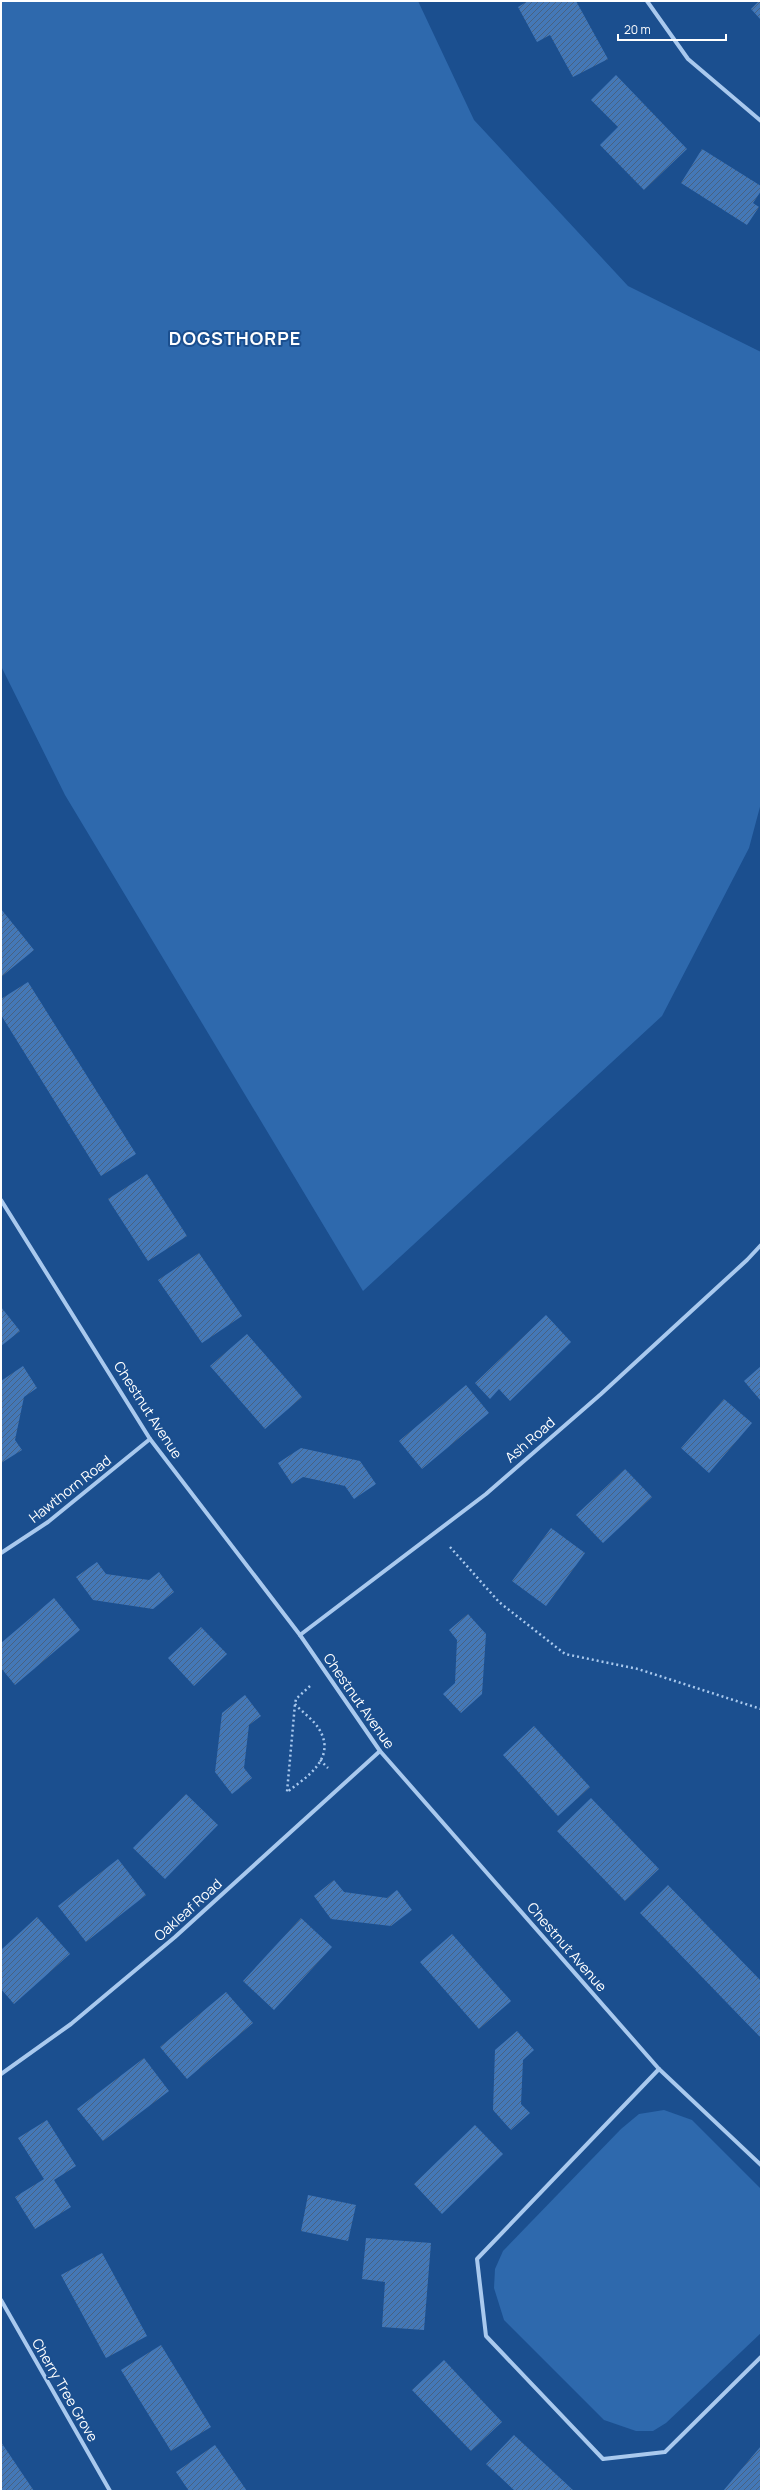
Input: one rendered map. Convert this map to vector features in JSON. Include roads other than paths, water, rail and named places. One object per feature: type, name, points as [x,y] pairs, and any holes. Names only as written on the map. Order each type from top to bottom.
[{"type":"street","points":[[647,1],[688,59],[761,121]]},
{"type":"street","name":"Chestnut Avenue","points":[[1,1200],[150,1439],[300,1636],[380,1751],[659,2069],[761,2165]]},
{"type":"street","name":"Ash Road","points":[[300,1636],[486,1494],[601,1394],[747,1260],[761,1245]]},
{"type":"street","name":"Hawthorn Road","points":[[1,1553],[48,1522],[150,1439]]},
{"type":"street","name":"Oakleaf Road","points":[[1,2074],[71,2024],[175,1937],[380,1751]]},
{"type":"street","points":[[659,2069],[477,2259],[486,2336],[602,2459],[665,2452],[761,2357]]},
{"type":"street","name":"Cherry Tree Grove","points":[[1,2300],[110,2491]]},
{"type":"district","name":"DOGSTHORPE","points":[[235,339]]}]
